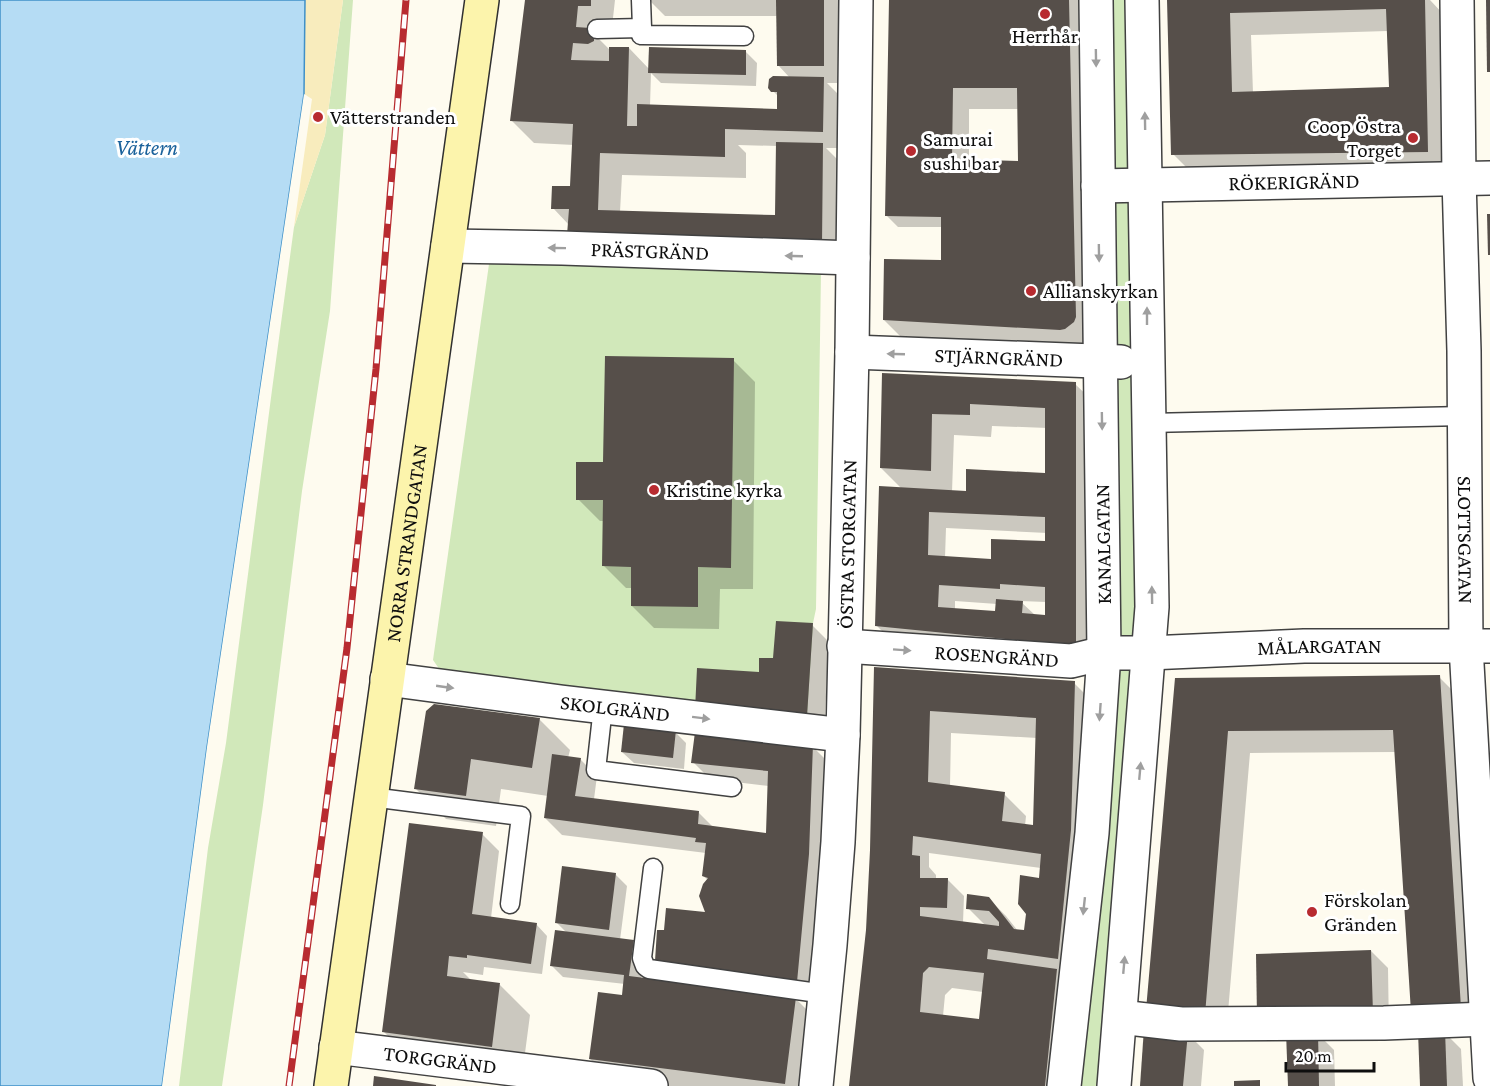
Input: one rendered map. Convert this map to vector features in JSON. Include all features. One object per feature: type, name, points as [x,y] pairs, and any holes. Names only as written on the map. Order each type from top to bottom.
[{"type":"street","name":"NORRA STRANDGATAN","points":[[331,1086],[482,0]]},
{"type":"street","name":"ÖSTRA STORGATAN","points":[[816,1086],[838,842],[843,735],[852,352],[855,0]]},
{"type":"street","name":"KANALGATAN","points":[[1064,1086],[1092,833],[1104,653],[1096,0]]},
{"type":"street","points":[[1114,1086],[1152,607],[1142,0]]},
{"type":"street","name":"SLOTTSGATAN","points":[[1457,0],[1474,179],[1464,417],[1478,646],[1490,1078]]},
{"type":"street","name":"RÖKERIGRÄND","points":[[1098,186],[1474,179]]},
{"type":"street","name":"PRÄSTGRÄND","points":[[448,246],[853,258]]},
{"type":"street","name":"STJÄRNGRÄND","points":[[852,352],[1147,362]]},
{"type":"street","name":"ROSENGRÄND","points":[[844,646],[1071,662],[1104,653],[1149,653]]},
{"type":"street","name":"MÅLARGATAN","points":[[1149,653],[1304,646],[1478,646]]},
{"type":"street","name":"SKOLGRÄND","points":[[387,679],[843,735]]},
{"type":"street","points":[[1120,1017],[1181,1023],[1384,1023],[1487,1019]]},
{"type":"street","name":"TORGGRÄND","points":[[336,1047],[551,1080],[651,1086]]},
{"type":"lane","points":[[641,0],[641,35],[744,36]]},
{"type":"lane","points":[[597,29],[642,28]]},
{"type":"lane","points":[[1149,423],[1464,417]]},
{"type":"lane","points":[[603,707],[596,770],[732,787]]},
{"type":"lane","points":[[371,796],[521,816],[510,904]]},
{"type":"lane","points":[[653,868],[642,958],[649,969],[825,994]]},
{"type":"green space","points":[[343,0],[353,0],[330,311],[302,491],[263,805],[222,1086],[179,1086],[208,848],[226,743],[294,227],[325,135]]},
{"type":"green space","points":[[1096,0],[1142,0],[1147,362],[1114,1086],[1058,1086],[1092,833]]},
{"type":"green space","points":[[490,257],[821,271],[816,609],[813,623],[807,716],[449,683],[433,660]]},
{"type":"sand","name":"Vätterstranden","points":[[305,0],[343,0],[325,135],[294,227],[312,99],[304,94]]},
{"type":"water","name":"Vättern","points":[[0,0],[305,0],[304,94],[207,747],[162,1086],[0,1086]]},
{"type":"pier","points":[[304,94],[307,96],[210,748],[165,1086],[162,1086],[207,747]]},
{"type":"building","points":[[525,0],[591,0],[591,6],[578,6],[576,27],[590,28],[594,34],[594,41],[588,44],[573,43],[571,60],[609,61],[609,47],[629,47],[627,126],[637,126],[637,104],[777,109],[777,92],[771,92],[768,88],[769,79],[773,76],[824,77],[823,132],[725,129],[725,157],[600,153],[598,210],[775,215],[776,142],[823,143],[822,244],[567,235],[569,209],[551,209],[552,186],[570,186],[573,124],[510,121]]},
{"type":"building","points":[[776,0],[824,0],[824,66],[777,66]]},
{"type":"building","points":[[889,0],[1069,0],[1076,317],[1074,322],[1060,330],[883,320],[884,259],[941,260],[941,217],[885,216]],"holes":[[[953,88],[1017,88],[1018,161],[952,159]]]},
{"type":"building","points":[[1167,0],[1425,0],[1428,152],[1171,155]],"holes":[[[1386,9],[1389,87],[1232,92],[1230,13]]]},
{"type":"building","points":[[1486,0],[1490,0],[1490,72],[1487,72]]},
{"type":"building","points":[[649,47],[746,50],[746,75],[648,73]]},
{"type":"building","points":[[1487,214],[1490,214],[1490,255],[1488,255]]},
{"type":"building","name":"Kristine kyrka","points":[[605,356],[734,358],[731,568],[698,567],[698,607],[631,606],[631,567],[602,566],[603,500],[576,500],[576,462],[603,462]]},
{"type":"building","points":[[882,373],[1076,382],[1076,646],[875,626],[879,486],[966,491],[966,469],[1045,473],[1045,408],[970,404],[970,415],[932,414],[931,471],[880,468]],"holes":[[[929,512],[1045,517],[1045,541],[991,539],[991,559],[928,555]],[[1000,584],[1045,587],[1045,615],[1022,613],[1023,601],[996,599],[995,611],[938,607],[939,585],[1000,589]]]},
{"type":"building","points":[[776,621],[813,623],[807,716],[695,710],[697,668],[759,672],[759,658],[773,658]]},
{"type":"building","points":[[874,667],[1075,681],[1071,830],[1058,959],[988,949],[987,959],[1057,969],[1045,1086],[849,1086],[866,930]],"holes":[[[930,711],[1036,718],[1033,825],[1002,821],[1005,792],[928,782]],[[913,836],[1041,854],[1039,878],[1020,875],[1018,904],[1026,914],[1024,930],[1014,929],[989,897],[967,894],[966,909],[989,911],[999,922],[999,926],[920,916],[920,907],[947,908],[948,878],[920,878],[920,856],[912,855]],[[929,967],[984,973],[979,1019],[920,1012],[923,973]]]},
{"type":"building","points":[[1440,675],[1461,1008],[1411,1012],[1393,730],[1228,731],[1205,1015],[1146,1010],[1175,678]]},
{"type":"building","points":[[434,704],[540,718],[532,768],[471,759],[466,796],[414,789],[426,711]]},
{"type":"building","points":[[624,724],[676,730],[673,758],[621,752]]},
{"type":"building","points":[[695,732],[813,744],[809,854],[797,982],[655,961],[657,930],[664,930],[666,908],[705,912],[699,896],[708,878],[702,876],[706,843],[695,842],[696,838],[544,818],[552,754],[581,758],[575,796],[699,811],[698,824],[766,833],[768,771],[691,763]]},
{"type":"building","points":[[409,823],[483,832],[472,914],[537,923],[531,964],[467,955],[467,958],[449,956],[447,976],[500,983],[492,1047],[382,1032]]},
{"type":"building","points":[[562,866],[616,873],[609,930],[555,923]]},
{"type":"building","points":[[555,930],[634,940],[629,976],[796,997],[785,1084],[589,1059],[598,992],[622,995],[624,975],[550,966]]},
{"type":"building","points":[[1371,950],[1373,1014],[1257,1018],[1256,954]]},
{"type":"building","points":[[1144,1028],[1188,1032],[1183,1086],[1140,1086]]},
{"type":"building","points":[[1445,1030],[1447,1086],[1420,1086],[1418,1031]]},
{"type":"building","points":[[1318,1031],[1319,1086],[1288,1086],[1286,1032]]},
{"type":"building","points":[[374,1076],[436,1085],[436,1086],[373,1086]]},
{"type":"building","points":[[1260,1080],[1260,1086],[1234,1086],[1234,1081]]},
{"type":"railway","points":[[289,1086],[347,648],[376,369],[406,0]]},
{"type":"place","name":"Herrhår","points":[[1045,14]]},
{"type":"place","name":"Vätterstranden","points":[[318,117]]},
{"type":"place","name":"Coop Östra Torget","points":[[1413,138]]},
{"type":"place","name":"Samurai sushi bar","points":[[911,151]]},
{"type":"place","name":"Allianskyrkan","points":[[1031,291]]},
{"type":"place","name":"Kristine kyrka","points":[[654,490]]},
{"type":"place","name":"Förskolan Gränden","points":[[1312,912]]}]
